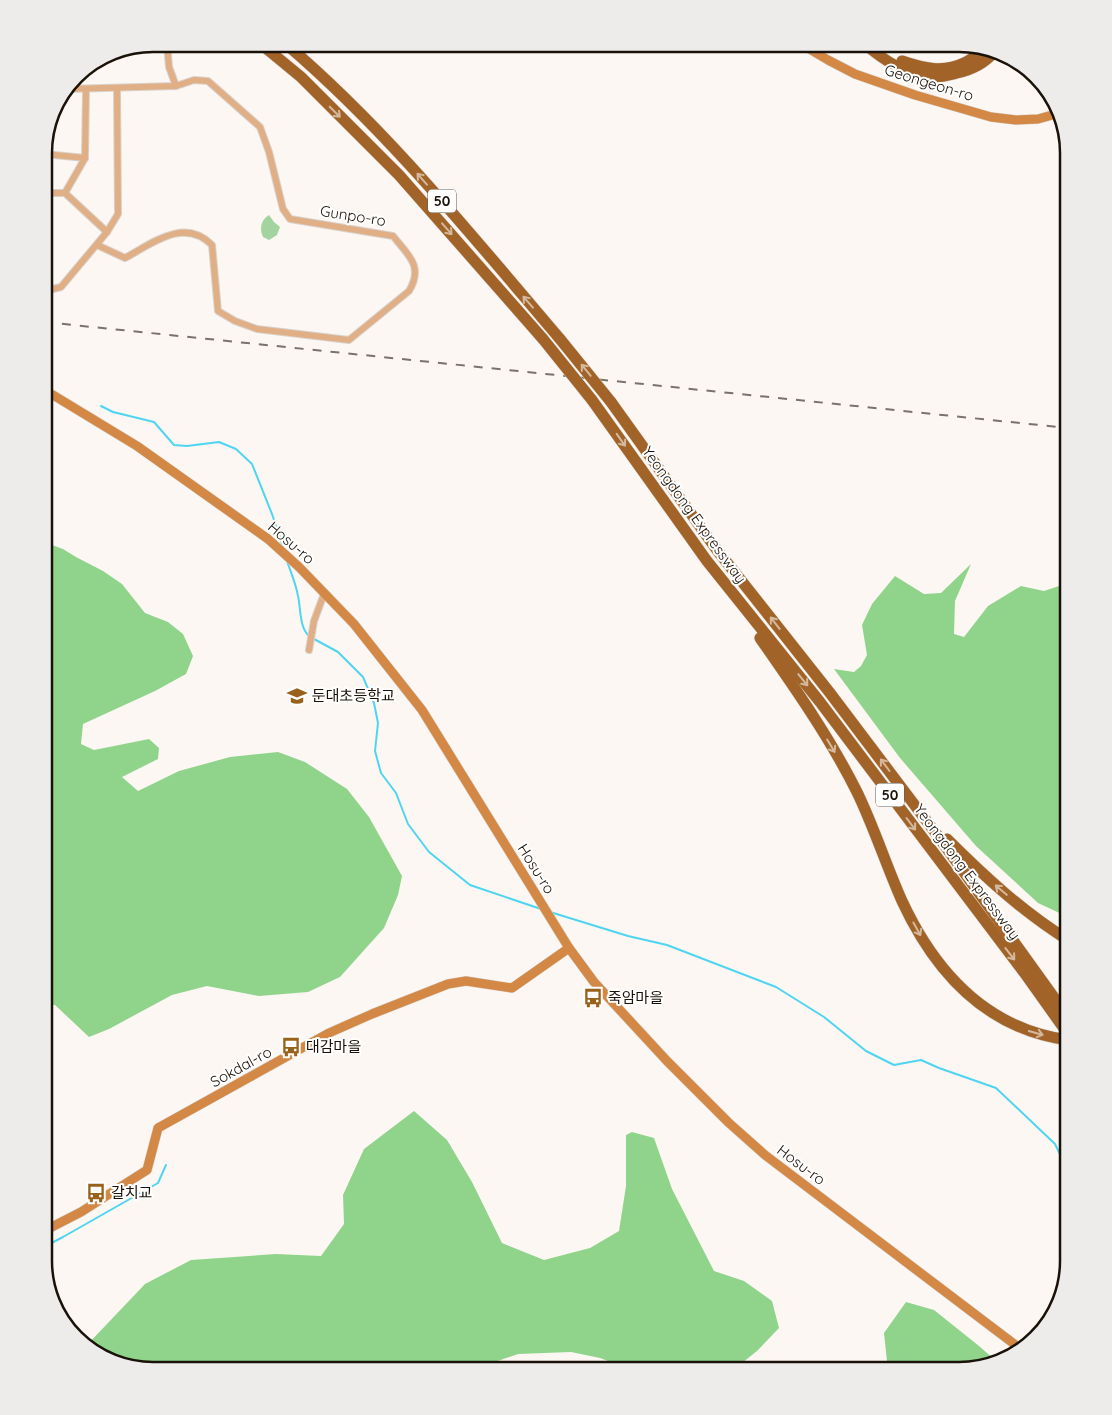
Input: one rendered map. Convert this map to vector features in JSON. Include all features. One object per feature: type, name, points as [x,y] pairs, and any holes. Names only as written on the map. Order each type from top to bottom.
[{"type":"highway","name":"Yeongdong Expressway","points":[[271,52],[301,77],[400,175],[543,339],[592,400],[707,561],[820,702],[1060,1023]]},
{"type":"highway","name":"Yeongdong Expressway","points":[[296,52],[317,70],[412,167],[560,339],[611,402],[717,550],[830,693],[921,813],[1060,1006]]},
{"type":"highway","points":[[878,53],[898,67],[915,74],[932,77],[968,70],[989,57]]},
{"type":"highway","points":[[891,53],[902,61],[920,68],[934,69],[948,68],[964,63],[978,54]]},
{"type":"highway","points":[[707,561],[795,689],[835,753],[868,816],[916,928],[932,954],[951,978],[990,1011],[1019,1027],[1042,1035],[1060,1038]]},
{"type":"highway","points":[[921,813],[992,882],[1026,911],[1060,934]]},
{"type":"street","points":[[76,89],[176,86],[169,67],[168,52]]},
{"type":"street","name":"Geongeon-ro","points":[[816,53],[855,74],[915,95],[991,117],[1016,120],[1038,119],[1052,115]]},
{"type":"street","name":"Gunpo-ro","points":[[97,244],[125,258],[165,237],[181,232],[193,233],[205,238],[212,246],[218,311],[235,322],[257,329],[349,340],[409,291],[413,284],[416,272],[413,262],[393,236],[290,219],[284,209],[269,152],[260,127],[208,81],[194,80],[176,86]]},
{"type":"street","points":[[53,288],[61,287],[107,232],[118,214],[118,88]]},
{"type":"street","points":[[65,193],[85,158],[86,89]]},
{"type":"street","points":[[53,155],[85,158]]},
{"type":"street","points":[[53,193],[65,193],[107,232]]},
{"type":"street","name":"Hosu-ro","points":[[53,395],[137,446],[268,539],[299,567],[354,624],[422,710],[569,948],[594,982],[729,1123],[765,1155],[1016,1345]]},
{"type":"street","points":[[309,650],[314,621],[324,594]]},
{"type":"street","name":"Sokdal-ro","points":[[52,1228],[81,1212],[147,1170],[158,1128],[309,1044],[372,1014],[448,984],[466,981],[512,988],[569,948]]},
{"type":"green space","points":[[269,215],[280,227],[277,235],[269,240],[263,237],[261,227],[264,219]]},
{"type":"green space","points":[[53,545],[103,571],[122,584],[145,613],[168,622],[183,634],[193,656],[186,674],[155,691],[83,724],[81,744],[94,750],[149,739],[159,748],[158,759],[122,777],[138,791],[179,771],[230,757],[278,752],[305,762],[347,789],[369,817],[402,876],[398,895],[384,928],[340,977],[308,992],[259,996],[207,986],[172,995],[109,1029],[89,1037],[55,1005],[52,1005]]},
{"type":"green space","points":[[971,564],[955,601],[954,634],[964,637],[988,606],[1021,586],[1044,591],[1060,586],[1060,913],[1038,903],[976,846],[900,758],[834,669],[854,672],[861,666],[867,655],[862,625],[872,604],[895,576],[924,594],[941,593]]},
{"type":"green space","points":[[414,1111],[447,1140],[472,1182],[502,1243],[544,1260],[590,1248],[619,1231],[626,1186],[626,1135],[632,1132],[654,1138],[672,1189],[714,1271],[744,1281],[772,1301],[779,1328],[757,1351],[743,1362],[611,1362],[571,1352],[518,1354],[494,1362],[140,1362],[109,1352],[91,1341],[145,1284],[191,1260],[276,1254],[321,1256],[344,1224],[343,1195],[364,1149]]},
{"type":"green space","points":[[906,1302],[934,1310],[991,1357],[972,1362],[887,1362],[884,1333]]},
{"type":"waterway","points":[[101,406],[113,412],[154,422],[174,445],[187,446],[219,442],[236,449],[252,464],[283,547]]},
{"type":"waterway","points":[[287,561],[295,583],[302,624],[310,637]]},
{"type":"waterway","points":[[314,639],[338,652],[363,677],[374,703],[378,723],[375,751],[381,773],[396,793],[408,824],[429,852],[470,885],[541,909]]},
{"type":"waterway","points":[[550,912],[628,936],[667,945],[776,987],[824,1017],[866,1051],[894,1065],[921,1060],[996,1088],[1055,1144],[1060,1154]]},
{"type":"waterway","points":[[52,1243],[158,1183],[166,1165]]},
{"type":"railway","points":[[53,323],[1060,427]]},
{"type":"place","name":"둔대초등학교","points":[[297,696]]},
{"type":"place","name":"죽암마을","points":[[593,998]]},
{"type":"place","name":"대감마을","points":[[291,1047]]},
{"type":"place","name":"갈치교","points":[[96,1193]]}]
